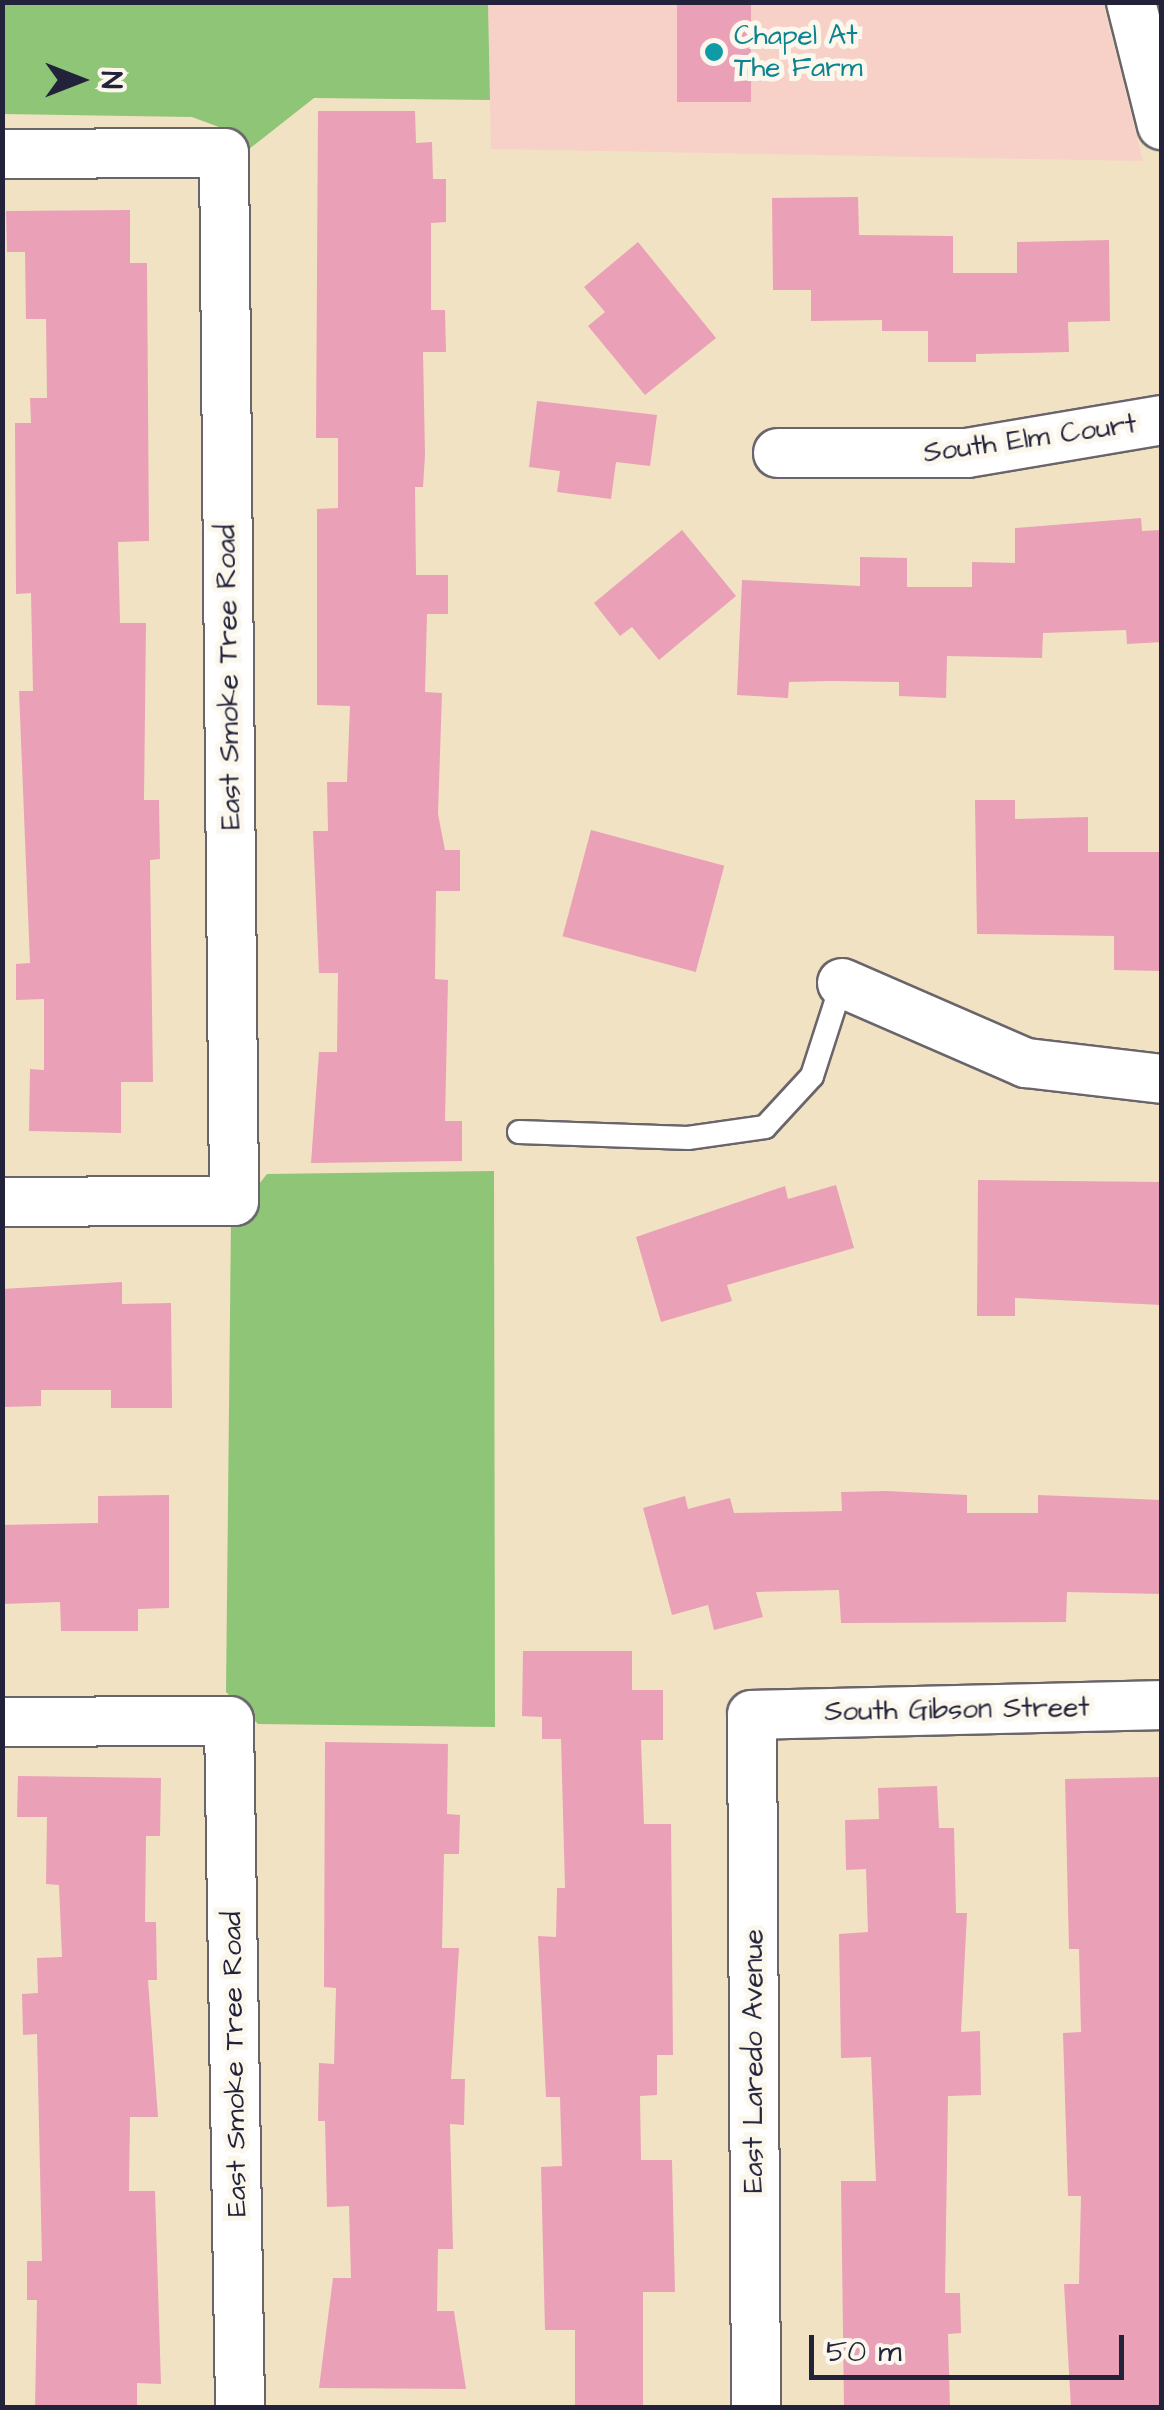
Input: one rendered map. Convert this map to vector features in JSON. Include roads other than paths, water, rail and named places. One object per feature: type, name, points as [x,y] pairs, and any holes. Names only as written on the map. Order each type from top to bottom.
[{"type":"street","points":[[1132,2],[1162,124]]},
{"type":"street","name":"East Smoke Tree Road","points":[[2,154],[224,154],[234,1201],[2,1202]]},
{"type":"street","name":"South Elm Court","points":[[778,453],[967,453],[1162,420]]},
{"type":"street","points":[[842,983],[1026,1064],[1162,1079]]},
{"type":"street","name":"South Gibson Street","points":[[752,1715],[1162,1705]]},
{"type":"street","name":"East Laredo Avenue","points":[[752,1715],[756,2408]]},
{"type":"street","name":"East Smoke Tree Road","points":[[2,1722],[229,1722],[240,2408]]},
{"type":"lane","points":[[519,1132],[688,1138],[765,1127],[812,1076],[842,983]]},
{"type":"place","name":"Chapel At The Farm","points":[[714,52]]}]
